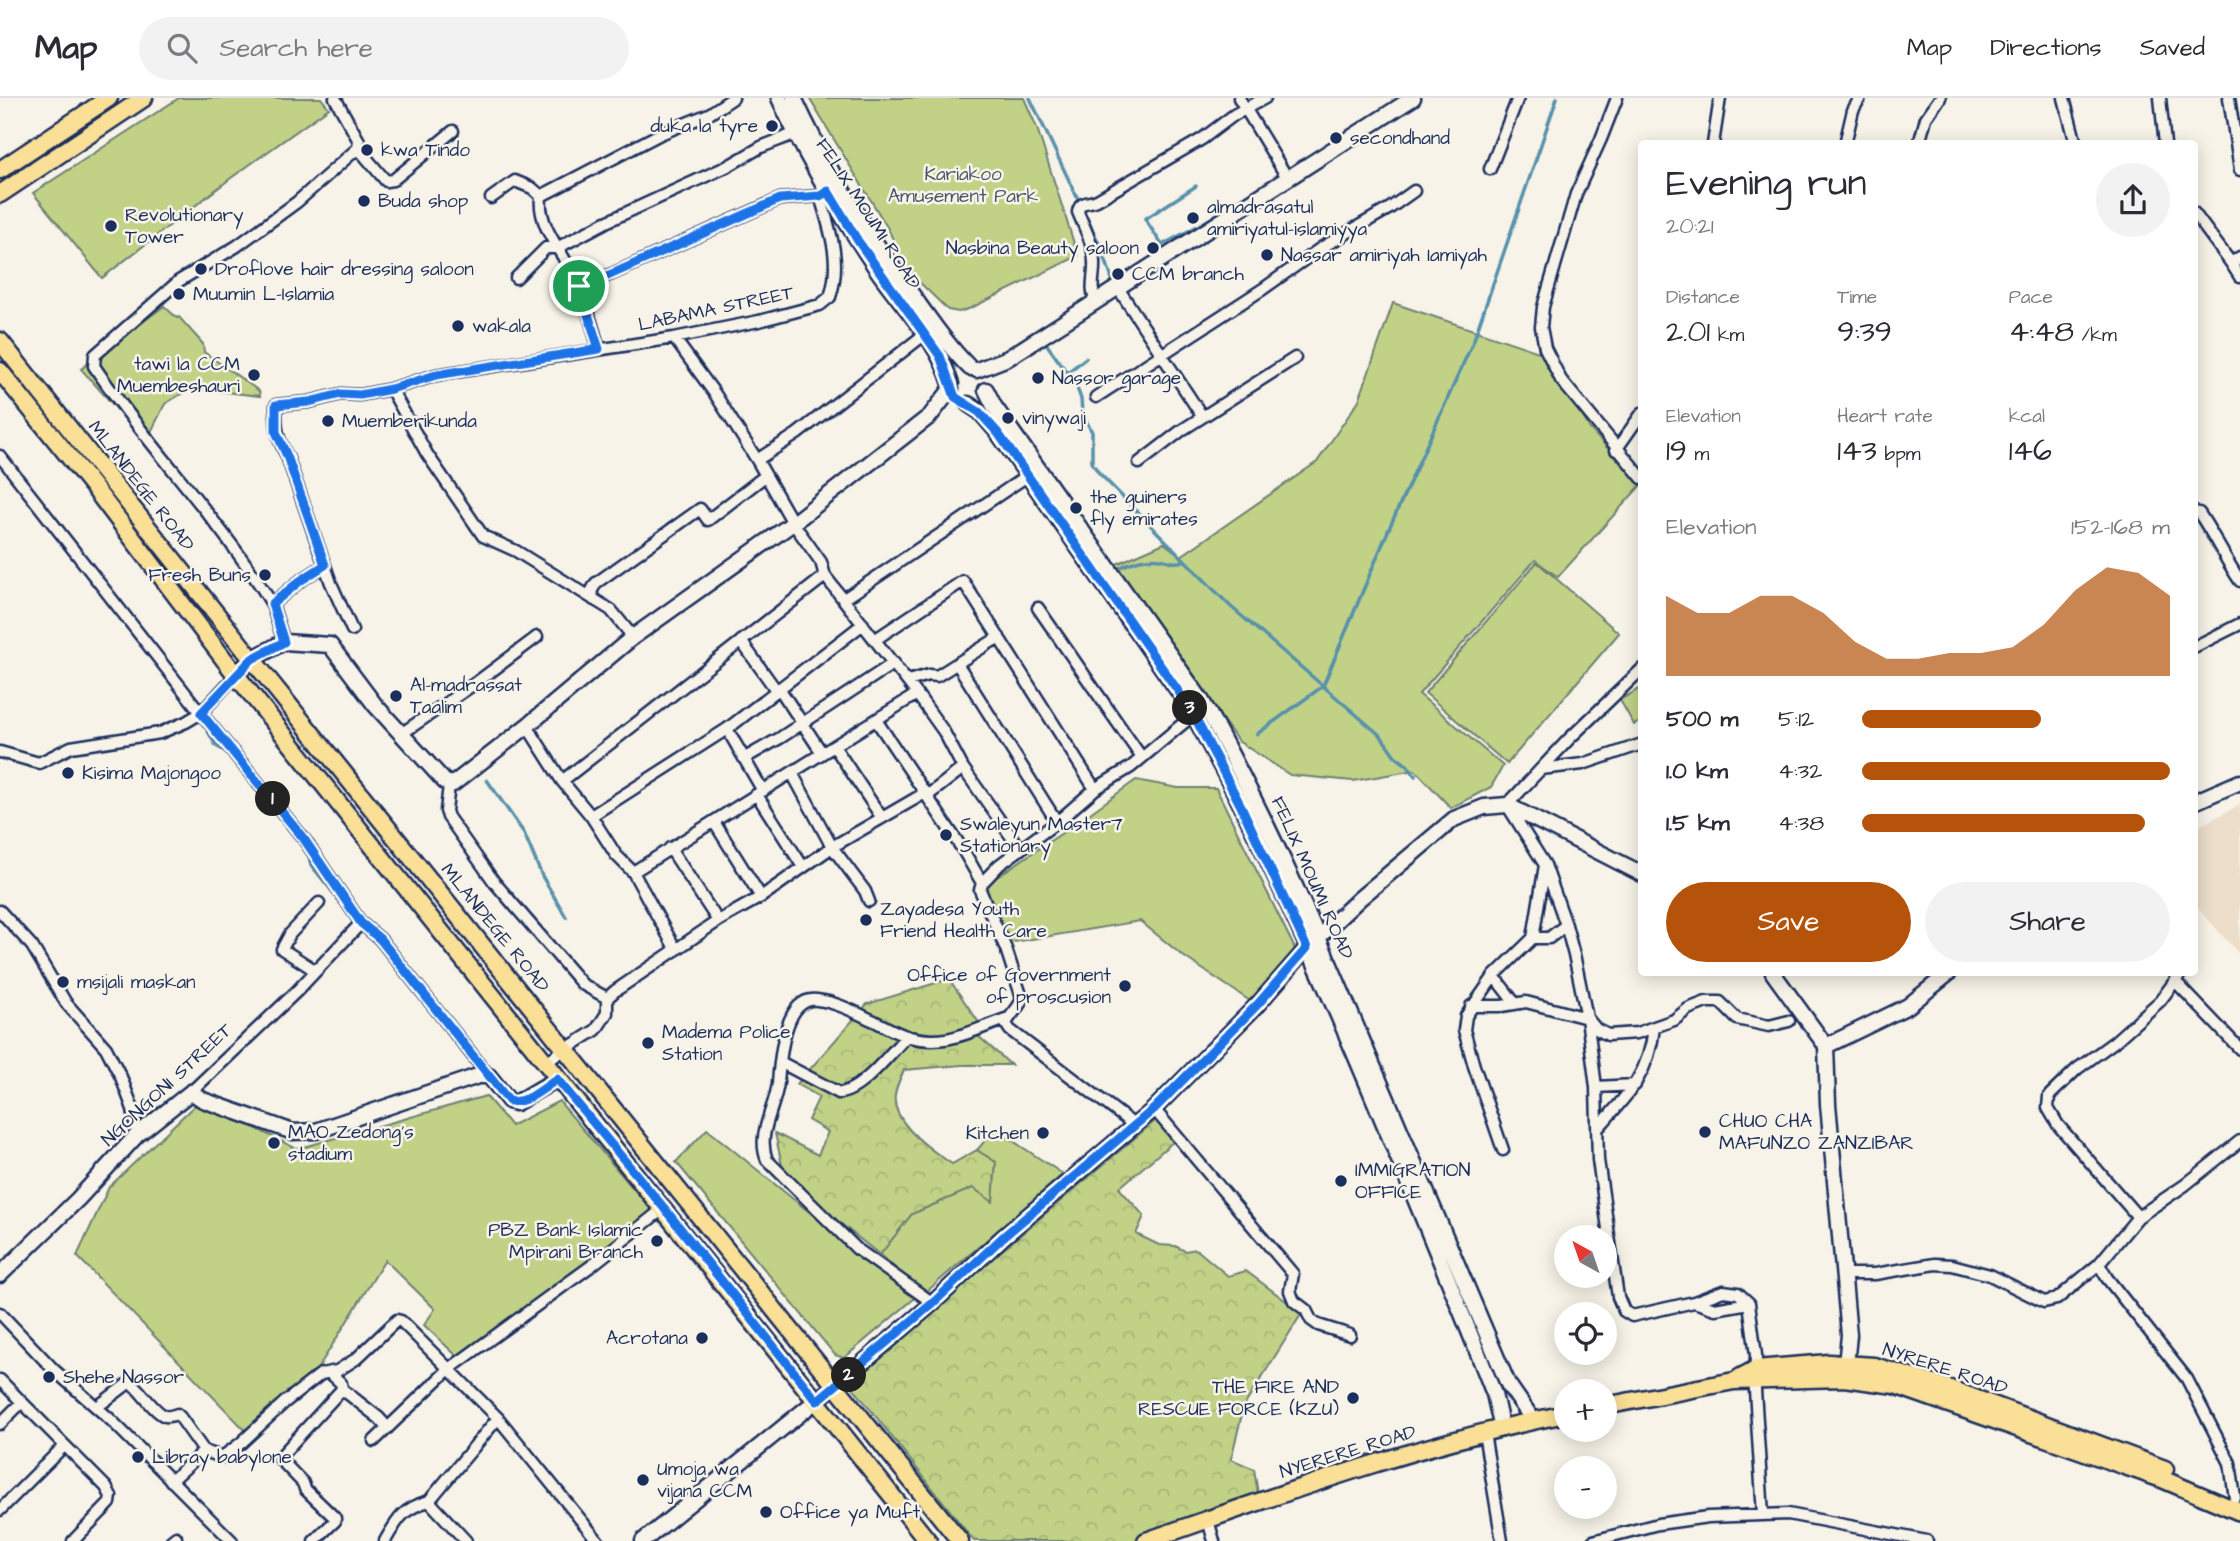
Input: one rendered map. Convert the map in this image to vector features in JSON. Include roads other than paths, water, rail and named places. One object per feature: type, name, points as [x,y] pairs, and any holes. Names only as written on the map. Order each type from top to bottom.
[{"type":"main road","points":[[0,170],[109,98]]},
{"type":"main road","points":[[0,194],[144,98]]},
{"type":"main road","name":"MLANDEGE ROAD","points":[[0,341],[960,1541]]},
{"type":"main road","name":"MLANDEGE ROAD","points":[[0,371],[95,489],[236,675],[928,1541]]},
{"type":"main road","points":[[95,489],[108,478]]},
{"type":"main road","points":[[346,813],[363,798]]},
{"type":"main road","points":[[449,943],[467,927]]},
{"type":"main road","points":[[503,1009],[522,995]]},
{"type":"main road","points":[[605,1138],[624,1122]]},
{"type":"main road","name":"NYRERE ROAD","points":[[1617,1404],[1734,1381],[1756,1374],[1829,1363],[1845,1371],[1874,1366],[1950,1389],[2159,1466],[2238,1504]]},
{"type":"main road","name":"NYERERE ROAD","points":[[1146,1541],[1355,1470],[1554,1416]]},
{"type":"street","points":[[284,642],[272,604],[258,581],[115,397],[94,366],[95,355],[179,281],[237,246],[282,214],[358,148],[359,141],[335,98]]},
{"type":"street","points":[[541,196],[660,134],[709,114],[733,98]]},
{"type":"street","name":"FELIX MOUMI ROAD","points":[[779,98],[794,109],[869,233],[943,338],[974,369]]},
{"type":"street","points":[[1239,98],[1288,180]]},
{"type":"street","points":[[1096,301],[1092,289],[1093,250],[1078,212],[1081,205],[1097,200],[1202,139],[1265,98]]},
{"type":"street","points":[[930,416],[960,371],[1008,358],[1413,98]]},
{"type":"street","points":[[1490,169],[1518,98]]},
{"type":"street","points":[[1617,98],[1576,194],[1543,307],[1541,327],[1545,348],[1561,380],[1638,474]]},
{"type":"street","points":[[1714,140],[1720,98]]},
{"type":"street","points":[[1846,140],[1853,110],[1860,98]]},
{"type":"street","points":[[1920,140],[1926,118],[1940,98]]},
{"type":"street","points":[[2064,98],[2075,140]]},
{"type":"street","points":[[2160,98],[2165,140]]},
{"type":"street","points":[[2229,98],[2240,170]]},
{"type":"street","name":"FELIX MOUMI ROAD","points":[[794,109],[794,134],[824,194],[940,356],[951,386]]},
{"type":"street","points":[[358,148],[386,181],[393,180],[453,131]]},
{"type":"street","points":[[516,278],[546,248],[557,248],[606,222],[728,166],[761,147],[794,134]]},
{"type":"street","points":[[491,198],[515,181],[533,188],[541,196]]},
{"type":"street","points":[[1096,397],[1263,289],[1321,247],[1415,191]]},
{"type":"street","points":[[579,286],[622,270],[780,199],[824,194]]},
{"type":"street","name":"LABAMA STREET","points":[[325,565],[276,432],[276,405],[391,389],[436,375],[674,338],[759,321],[820,305],[830,298],[835,279],[834,248],[824,194]]},
{"type":"street","points":[[541,196],[540,206],[557,248],[579,286],[599,349]]},
{"type":"street","points":[[2198,217],[2236,260],[2240,277]]},
{"type":"street","points":[[1118,288],[1202,416]]},
{"type":"street","points":[[758,460],[835,405],[925,334]]},
{"type":"street","points":[[674,338],[758,460],[793,523],[821,562],[825,576],[908,681],[944,732],[963,768],[1020,849]]},
{"type":"street","points":[[607,998],[582,984],[495,883],[448,817],[446,811],[449,785],[527,726],[633,637],[793,523],[930,416],[950,406],[977,402],[1008,358]]},
{"type":"street","points":[[1139,463],[1202,416],[1295,358]]},
{"type":"street","points":[[974,369],[984,375],[987,386]]},
{"type":"street","points":[[951,386],[955,397],[966,403]]},
{"type":"street","name":"FELIX MOUMI ROAD","points":[[987,386],[994,406],[1066,520],[1199,710],[1221,732],[1318,937],[1494,1394],[1502,1429]]},
{"type":"street","points":[[391,389],[427,454],[483,537],[516,551],[611,610],[633,637]]},
{"type":"street","name":"FELIX MOUMI ROAD","points":[[966,403],[979,412],[998,433],[1027,476],[1066,520]]},
{"type":"street","points":[[1616,450],[1638,419]]},
{"type":"street","points":[[0,456],[201,713],[304,839],[361,923],[380,939],[509,1101],[516,1103],[557,1079]]},
{"type":"street","points":[[595,601],[591,592],[596,583],[700,509],[708,520],[765,476]]},
{"type":"street","points":[[844,600],[1027,476]]},
{"type":"street","points":[[2198,513],[2217,538],[2240,581]]},
{"type":"street","points":[[272,604],[325,565],[352,630]]},
{"type":"street","points":[[562,781],[825,576]]},
{"type":"street","points":[[876,639],[963,581],[1096,789]]},
{"type":"street","points":[[1038,608],[1142,758]]},
{"type":"street","points":[[591,816],[727,729],[863,624]]},
{"type":"street","points":[[2198,645],[2240,624]]},
{"type":"street","points":[[908,681],[929,675],[937,676],[999,637]]},
{"type":"street","points":[[401,734],[537,638]]},
{"type":"street","points":[[741,641],[822,753]]},
{"type":"street","points":[[0,752],[39,763],[71,747],[160,733],[201,713],[252,659],[284,642],[330,645],[375,705],[449,785]]},
{"type":"street","points":[[745,758],[894,663]]},
{"type":"street","points":[[958,665],[1057,822]]},
{"type":"street","points":[[1507,805],[1638,673]]},
{"type":"street","points":[[633,872],[917,694]]},
{"type":"street","points":[[1134,1125],[1016,1036],[1006,1024],[1021,1004],[1022,998],[1006,949],[980,890],[982,883],[999,865],[1096,789],[1131,767],[1199,710]]},
{"type":"street","name":"FELIX MOUMI ROAD","points":[[1199,710],[1307,948],[1385,1109]]},
{"type":"street","points":[[876,720],[982,883]]},
{"type":"street","points":[[527,726],[562,781],[591,816],[616,855],[633,872],[676,950]]},
{"type":"street","points":[[727,729],[803,867]]},
{"type":"street","points":[[1541,769],[1583,764],[1638,745]]},
{"type":"street","points":[[834,746],[883,818]]},
{"type":"street","points":[[607,998],[718,920],[761,897],[832,847],[926,795],[963,768]]},
{"type":"street","points":[[792,772],[832,847],[865,891],[869,901]]},
{"type":"street","points":[[2198,800],[2240,782]]},
{"type":"street","points":[[1507,805],[1545,865],[1566,925],[1587,1018],[1596,1087],[1598,1160],[1621,1306],[1632,1316],[1694,1302],[1723,1291],[1738,1293],[1748,1303],[1756,1374],[1763,1515]]},
{"type":"street","points":[[643,1541],[835,1386],[933,1303],[1003,1237],[1154,1109],[1258,1004],[1318,937],[1454,819],[1484,807],[1507,805],[1638,872]]},
{"type":"street","points":[[714,822],[761,897]]},
{"type":"street","points":[[670,848],[718,920]]},
{"type":"street","points":[[1503,1150],[1464,1030],[1466,1016],[1494,976],[1533,938],[1545,865]]},
{"type":"street","points":[[316,971],[282,949],[290,934],[319,903]]},
{"type":"street","points":[[0,911],[32,946],[66,1003],[106,1048],[121,1077],[133,1110],[137,1135]]},
{"type":"street","name":"NGONGONI STREET","points":[[0,1275],[78,1199],[137,1135],[191,1092],[316,971],[361,923]]},
{"type":"street","points":[[1533,938],[1549,938],[1566,925]]},
{"type":"street","points":[[1494,976],[1514,1002]]},
{"type":"street","points":[[1775,976],[1826,1046],[1828,1104],[1849,1335],[1845,1371]]},
{"type":"street","points":[[1826,1046],[1908,1006],[1945,976]]},
{"type":"street","points":[[2138,1217],[2058,1125],[2048,1108],[2049,1096],[2077,1069],[2114,1042],[2160,1001],[2178,977],[2240,1049]]},
{"type":"street","points":[[544,1063],[596,1030],[607,1013],[607,998]]},
{"type":"street","points":[[933,1303],[858,1249],[767,1160],[762,1149],[764,1135],[777,1091],[789,1023],[794,1009],[802,1001],[816,1000],[844,1007],[907,1036],[952,1040],[1009,1018]]},
{"type":"street","points":[[1471,1006],[1502,1006],[1526,1002],[1587,1018],[1596,1028],[1608,1035],[1637,1033],[1654,1028],[1706,1002],[1720,1002],[1737,1019],[1769,1026],[1789,1021]]},
{"type":"street","points":[[1598,1128],[1635,1085],[1646,1066],[1654,1028]]},
{"type":"street","points":[[780,1062],[839,1093],[845,1092],[859,1084],[907,1036]]},
{"type":"street","points":[[191,1092],[203,1100],[293,1132],[316,1131],[478,1076],[489,1076]]},
{"type":"street","points":[[1596,1087],[1635,1085]]},
{"type":"street","points":[[1154,1109],[1293,1274],[1290,1291],[1294,1301],[1306,1310],[1318,1325],[1350,1335]]},
{"type":"street","name":"FELIX MOUMI ROAD","points":[[1397,1138],[1508,1384],[1533,1420]]},
{"type":"street","points":[[1844,1275],[1935,1264],[1952,1265],[1990,1275],[2043,1302],[2049,1302],[2057,1299],[2099,1264],[2138,1217],[2185,1185],[2240,1141]]},
{"type":"street","points":[[374,1441],[448,1370],[591,1266],[664,1208]]},
{"type":"street","points":[[2099,1264],[2107,1279],[2187,1379],[2228,1458],[2238,1504]]},
{"type":"street","points":[[1694,1302],[1714,1309],[1748,1303]]},
{"type":"street","points":[[0,1313],[54,1370],[97,1407],[232,1541]]},
{"type":"street","points":[[97,1407],[130,1382],[163,1415],[168,1417],[177,1414],[204,1451],[222,1457],[321,1374],[346,1366],[397,1320],[401,1321],[498,1418],[598,1541]]},
{"type":"street","points":[[330,1373],[341,1383],[342,1389],[388,1428]]},
{"type":"street","points":[[0,1380],[106,1487],[111,1496],[110,1503],[73,1541]]},
{"type":"street","points":[[314,1541],[335,1518],[305,1489],[303,1483],[279,1458],[342,1389]]},
{"type":"street","points":[[0,1424],[22,1402]]},
{"type":"street","points":[[385,1541],[405,1510],[429,1501],[498,1418]]},
{"type":"street","points":[[1484,1433],[1502,1541]]},
{"type":"street","points":[[0,1510],[64,1446]]},
{"type":"street","points":[[171,1481],[204,1451]]},
{"type":"street","points":[[429,1501],[466,1541]]},
{"type":"street","points":[[1593,1541],[1658,1524],[1708,1517],[1788,1514],[1927,1541]]},
{"type":"street","points":[[1208,1520],[1214,1541]]},
{"type":"waterway","points":[[1030,98],[1103,252],[1113,282]]},
{"type":"waterway","points":[[1415,776],[1408,766],[1395,756],[1381,736],[1323,686],[1388,531],[1473,342],[1557,98]]},
{"type":"waterway","points":[[1196,186],[1145,219],[1162,245],[1205,222],[1347,133]]},
{"type":"waterway","points":[[1045,342],[1076,385],[1082,413],[1092,432],[1092,463],[1099,473],[1230,606],[1323,686],[1257,734]]},
{"type":"waterway","points":[[1068,372],[1086,358]]},
{"type":"waterway","points":[[1121,567],[1150,559],[1183,561]]},
{"type":"waterway","points":[[204,724],[216,746],[230,754]]},
{"type":"waterway","points":[[487,780],[524,833],[542,876],[566,917]]},
{"type":"waterway","points":[[289,828],[300,841]]},
{"type":"waterway","points":[[308,852],[311,865],[344,906]]},
{"type":"place","name":"duka la tyre","points":[[772,126]]},
{"type":"place","name":"secondhand","points":[[1336,138]]},
{"type":"place","name":"kwa Tindo","points":[[367,150]]},
{"type":"place","name":"Buda shop","points":[[364,201]]},
{"type":"place","name":"almadrasatul amiriyatul-islamiyya","points":[[1193,218]]},
{"type":"place","name":"Revolutionary Tower","points":[[111,226]]},
{"type":"place","name":"Nasbina Beauty saloon","points":[[1153,248]]},
{"type":"place","name":"Nassar amiriyah Iamiyah","points":[[1267,255]]},
{"type":"place","name":"Droflove hair dressing saloon","points":[[201,269]]},
{"type":"place","name":"CCM branch","points":[[1118,274]]},
{"type":"place","name":"Muumin L-Islamia","points":[[179,294]]},
{"type":"place","name":"wakala","points":[[458,326]]},
{"type":"place","name":"tawi la CCM Muembeshauri","points":[[254,375]]},
{"type":"place","name":"Nassor garage","points":[[1038,378]]},
{"type":"place","name":"vinywaji","points":[[1008,418]]},
{"type":"place","name":"Muemberikunda","points":[[328,421]]},
{"type":"place","name":"the guiners fly emirates","points":[[1076,508]]},
{"type":"place","name":"Fresh Buns","points":[[265,575]]},
{"type":"place","name":"Al-madrassat Taalim","points":[[396,696]]},
{"type":"place","name":"Kisima Majongoo","points":[[68,773]]},
{"type":"place","name":"Swaleyun Master7 Stationary","points":[[946,835]]},
{"type":"place","name":"Zayadesa Youth Friend Health Care","points":[[866,920]]},
{"type":"place","name":"msijali maskan","points":[[63,982]]},
{"type":"place","name":"Office of Government of proscusion","points":[[1125,986]]},
{"type":"place","name":"Madema Police Station","points":[[648,1043]]},
{"type":"place","name":"CHUO CHA MAFUNZO ZANZIBAR","points":[[1705,1132]]},
{"type":"place","name":"Kitchen","points":[[1043,1133]]},
{"type":"place","name":"MAO Zedong's stadium","points":[[274,1143]]},
{"type":"place","name":"IMMIGRATION OFFICE","points":[[1341,1181]]},
{"type":"place","name":"PBZ Bank Islamic Mpirani Branch","points":[[657,1241]]},
{"type":"place","name":"Acrotana","points":[[702,1338]]},
{"type":"place","name":"Shehe Nassor","points":[[49,1377]]},
{"type":"place","name":"THE FIRE AND RESCUE FORCE (KZU)","points":[[1353,1398]]},
{"type":"place","name":"Libray babylone","points":[[138,1457]]},
{"type":"place","name":"Umoja wa vijana CCM","points":[[643,1480]]},
{"type":"place","name":"Office ya Muft","points":[[766,1512]]},
{"type":"park label","name":"Kariakoo Amusement Park","points":[[963,185]]}]
